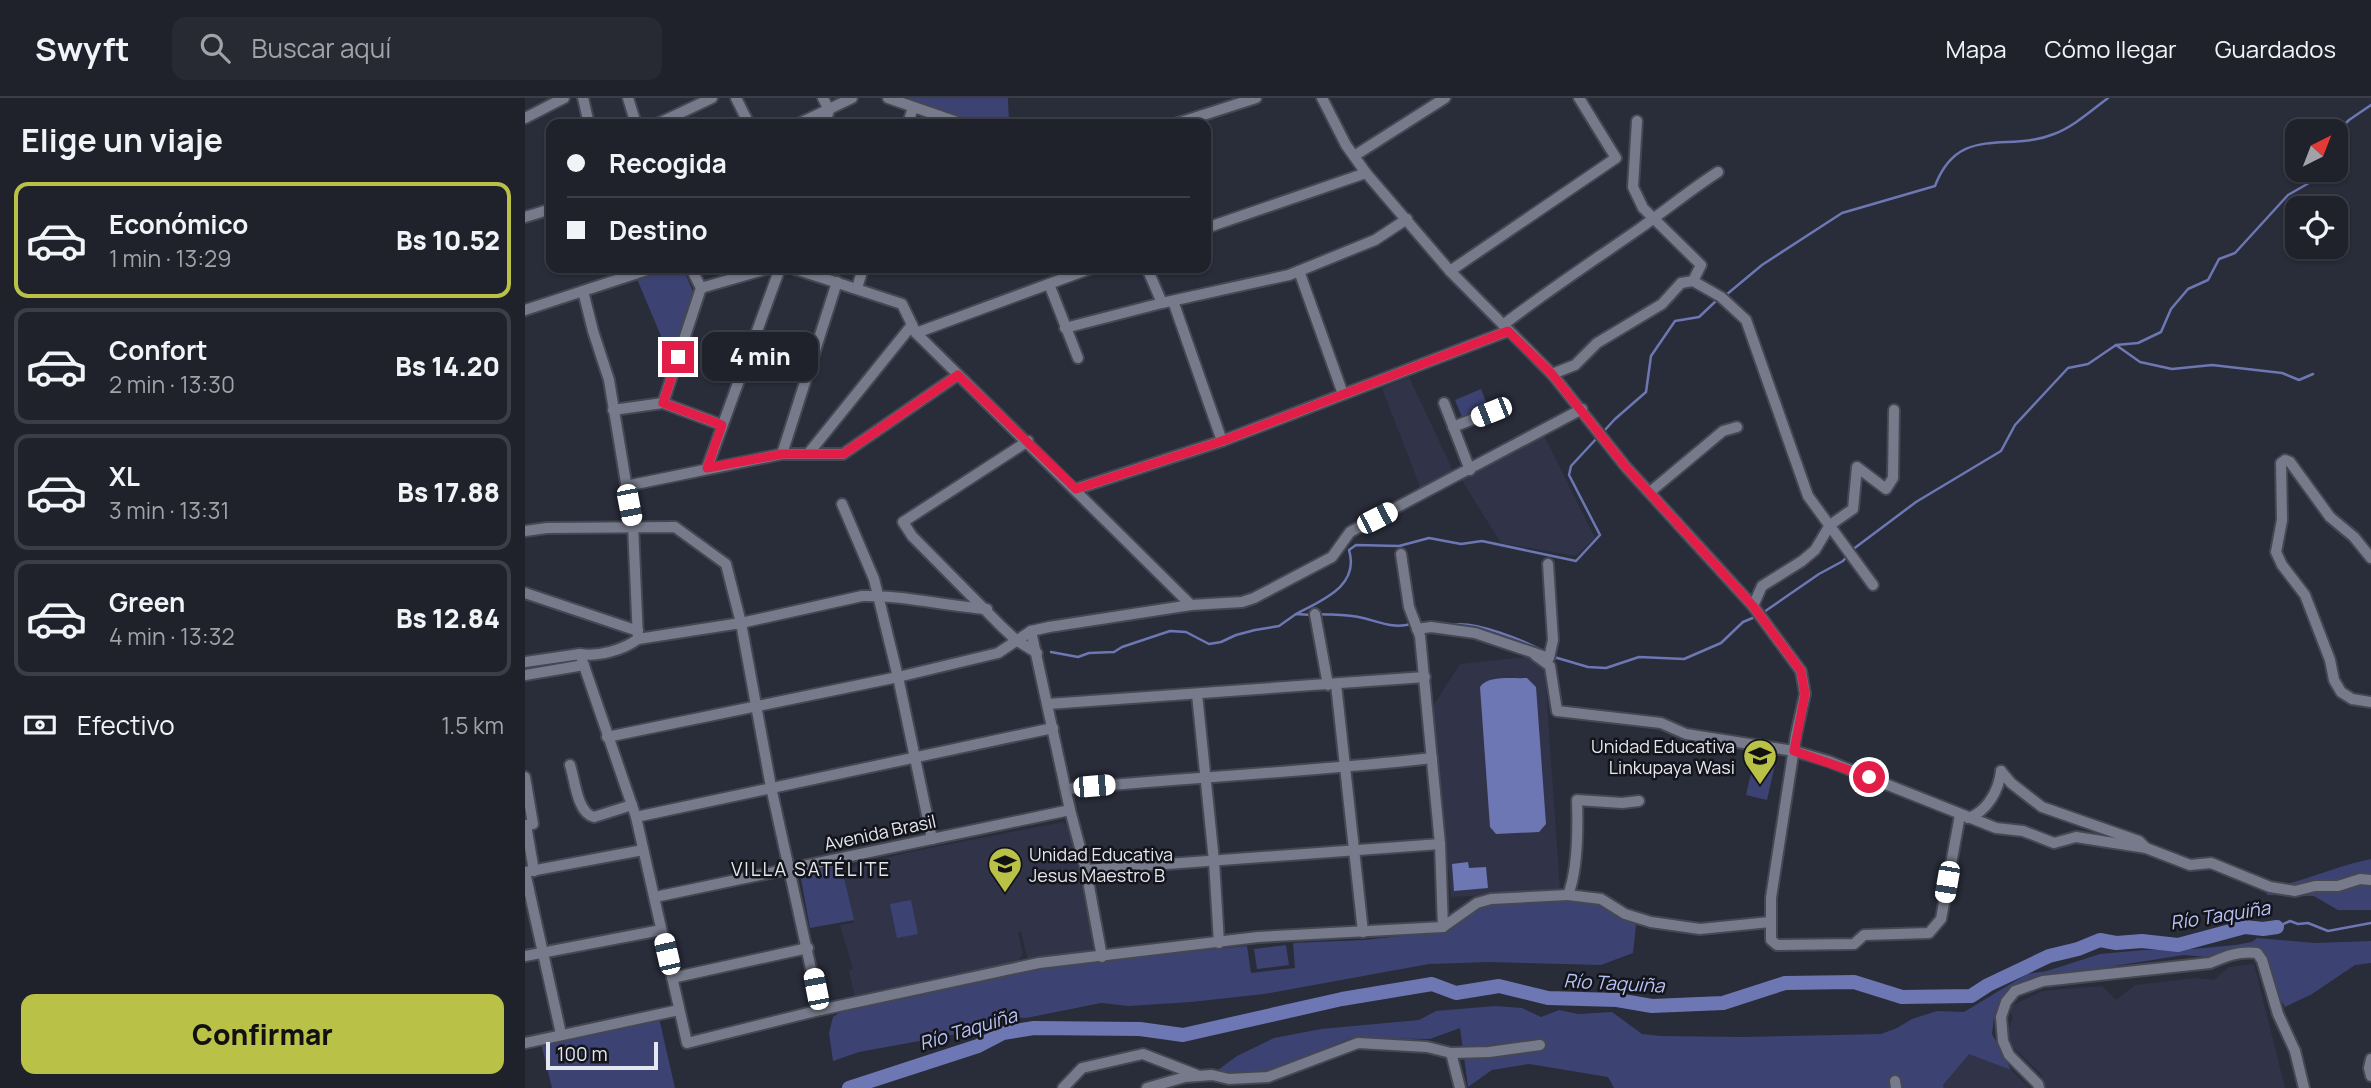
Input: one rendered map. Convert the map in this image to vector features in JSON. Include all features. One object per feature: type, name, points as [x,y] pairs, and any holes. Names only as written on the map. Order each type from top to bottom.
[{"type":"street","points":[[525,118],[564,98]]},
{"type":"street","points":[[583,98],[588,119]]},
{"type":"street","points":[[628,98],[634,119]]},
{"type":"street","points":[[668,119],[712,98]]},
{"type":"street","points":[[736,98],[746,119]]},
{"type":"street","points":[[823,98],[829,110],[826,119]]},
{"type":"street","points":[[809,119],[852,98]]},
{"type":"street","points":[[888,98],[948,119]]},
{"type":"street","points":[[1191,119],[1256,98]]},
{"type":"street","points":[[1322,98],[1366,173],[1450,271],[1552,374],[1626,467],[1753,606],[1801,671],[1805,694],[1771,898],[1771,940],[1777,945],[1854,944],[1864,935],[1929,933],[1941,919],[1964,816]]},
{"type":"street","points":[[1354,156],[1445,98]]},
{"type":"street","points":[[1450,271],[1616,158],[1579,98]]},
{"type":"street","points":[[909,119],[913,107]]},
{"type":"street","points":[[1637,121],[1633,187],[1643,208],[1701,265],[1693,281]]},
{"type":"street","points":[[1076,489],[1222,441],[1505,328],[1543,295],[1718,172]]},
{"type":"street","points":[[1211,226],[1366,173]]},
{"type":"street","points":[[525,217],[546,211]]},
{"type":"street","points":[[1065,328],[1289,275],[1375,240],[1406,219]]},
{"type":"street","points":[[1299,271],[1343,394]]},
{"type":"street","points":[[525,310],[626,273]]},
{"type":"street","points":[[663,403],[701,288],[694,273]]},
{"type":"street","points":[[701,288],[753,273]]},
{"type":"street","points":[[707,468],[778,273]]},
{"type":"street","points":[[808,273],[902,304],[914,329],[958,375],[1028,441],[1191,605]]},
{"type":"street","points":[[857,288],[862,273]]},
{"type":"street","points":[[808,454],[914,329],[1079,273]]},
{"type":"street","points":[[1150,273],[1168,302],[1222,441]]},
{"type":"street","points":[[1552,374],[1576,365],[1597,343],[1662,304],[1681,283],[1693,281],[1721,298],[1746,320],[1808,496],[1873,585]]},
{"type":"street","points":[[782,454],[837,282]]},
{"type":"street","points":[[1049,284],[1077,358]]},
{"type":"street","points":[[525,674],[630,645],[638,635],[633,525],[609,380],[583,291]]},
{"type":"street","points":[[626,486],[782,454],[843,454],[958,375]]},
{"type":"street","points":[[614,410],[663,403],[722,425]]},
{"type":"street","points":[[1444,403],[1470,470]]},
{"type":"street","points":[[607,737],[898,677],[998,653],[1031,631],[1104,617],[1191,605],[1231,604],[1254,598],[1332,557],[1350,532],[1581,410]]},
{"type":"street","points":[[1753,606],[1762,586],[1815,550],[1829,525],[1853,509],[1857,467],[1886,489],[1893,478],[1894,410]]},
{"type":"street","points":[[1453,427],[1491,412]]},
{"type":"street","points":[[1650,492],[1723,431],[1737,427]]},
{"type":"street","points":[[1028,441],[904,522],[912,536],[1016,640],[1037,653]]},
{"type":"street","points":[[2371,558],[2354,537],[2330,517],[2290,462],[2285,460],[2281,463],[2282,520],[2276,552],[2282,565],[2305,595],[2330,660],[2334,680],[2341,692],[2352,699],[2371,702]]},
{"type":"street","points":[[842,504],[879,596],[932,839]]},
{"type":"street","points":[[525,531],[633,525],[675,527],[726,564],[741,623],[771,787],[791,868],[820,1010]]},
{"type":"street","points":[[1401,554],[1409,607],[1420,636],[1425,677],[1440,844],[1443,927]]},
{"type":"street","points":[[1417,629],[1431,627],[1475,633],[1549,658],[1553,651],[1548,564]]},
{"type":"street","points":[[525,593],[638,635],[741,623],[862,596],[987,609]]},
{"type":"street","points":[[1315,614],[1332,685],[1346,768],[1363,932]]},
{"type":"street","points":[[1031,631],[1070,810],[1086,870],[1101,957]]},
{"type":"street","points":[[1535,655],[1550,666],[1557,711],[1661,723],[1686,734],[1794,751],[1828,761],[1996,828],[2023,831],[2054,843],[2076,836],[2146,848],[2190,865],[2211,863],[2270,887],[2295,891],[2371,880]]},
{"type":"street","points":[[525,662],[582,660]]},
{"type":"street","points":[[582,660],[636,817],[687,1043],[820,1010],[1039,963],[1258,937],[1443,927],[1477,903],[1492,899],[1568,895],[1601,899],[1625,915],[1651,922],[1700,929],[1770,922]]},
{"type":"street","points":[[1048,704],[1425,677]]},
{"type":"street","points":[[1197,694],[1214,860],[1219,943]]},
{"type":"street","points":[[636,817],[1053,727]]},
{"type":"street","points":[[1066,789],[1205,776],[1346,768],[1432,758]]},
{"type":"street","points":[[571,765],[583,809],[588,816],[594,817],[632,805]]},
{"type":"street","points":[[1964,816],[1985,810],[2001,771],[2011,783],[2042,807],[2139,841],[2146,848]]},
{"type":"street","points":[[525,777],[533,824],[525,825],[528,872],[541,953],[561,1034]]},
{"type":"street","points":[[1568,895],[1575,877],[1577,800],[1622,803],[1639,801]]},
{"type":"street","name":"Avenida Brasil","points":[[655,897],[1070,810]]},
{"type":"street","points":[[1086,870],[1440,844]]},
{"type":"street","points":[[528,872],[643,850]]},
{"type":"street","points":[[525,956],[661,930]]},
{"type":"street","points":[[672,978],[808,948]]},
{"type":"street","points":[[2039,1088],[2009,1055],[2003,1041],[2001,1017],[2006,1002],[2015,991],[2043,981],[2210,964],[2229,954],[2249,952],[2257,953],[2262,960],[2278,1014],[2295,1051],[2304,1088]]},
{"type":"street","points":[[525,1042],[679,1010]]},
{"type":"street","points":[[1147,1088],[1185,1077],[1268,1077],[1358,1043],[1427,1047],[1451,1053],[1489,1052],[1540,1045]]},
{"type":"street","points":[[1451,1053],[1460,1088]]},
{"type":"street","points":[[1062,1088],[1082,1068],[1143,1055],[1200,1076]]},
{"type":"street","points":[[2371,1059],[2371,1076]]},
{"type":"street","points":[[1229,1079],[1240,1088]]},
{"type":"shaded area","points":[[902,98],[1008,98],[1009,119],[965,119]]},
{"type":"shaded area","points":[[656,273],[685,273],[694,294],[671,360],[637,279]]},
{"type":"shaded area","points":[[1409,377],[1454,473],[1421,489],[1382,388]]},
{"type":"shaded area","points":[[1481,389],[1488,407],[1462,417],[1455,400]]},
{"type":"shaded area","points":[[1544,436],[1595,538],[1576,556],[1501,543],[1461,479]]},
{"type":"shaded area","points":[[1526,657],[1537,659],[1545,672],[1560,891],[1451,897],[1433,706],[1460,664]]},
{"type":"shaded area","points":[[1527,678],[1536,687],[1546,824],[1539,832],[1496,834],[1490,827],[1480,687],[1494,679]]},
{"type":"shaded area","points":[[1754,760],[1775,765],[1767,800],[1746,795]]},
{"type":"shaded area","points":[[1063,822],[1069,828],[1094,944],[1092,953],[1028,961],[1021,931],[1018,932],[1023,954],[1018,961],[855,997],[849,971],[853,969],[840,925],[854,923],[842,869],[905,853]]},
{"type":"shaded area","points":[[2371,859],[2371,910],[2338,910],[2314,896],[2267,895],[2266,888]]},
{"type":"shaded area","points":[[1468,862],[1469,868],[1486,867],[1488,888],[1454,891],[1452,864]]},
{"type":"shaded area","points":[[841,865],[854,920],[810,928],[801,879],[804,872]]},
{"type":"shaded area","points":[[911,900],[918,934],[897,938],[890,904]]},
{"type":"shaded area","points":[[1499,903],[1601,903],[1636,925],[1633,953],[1601,965],[1489,962],[1429,964],[1264,994],[1129,1006],[1101,1003],[1026,1018],[1004,1017],[990,1026],[974,1031],[859,1052],[833,1061],[829,1033],[833,1017],[845,1009],[918,996],[1052,965],[1247,946],[1251,973],[1295,968],[1293,943],[1364,940],[1439,932],[1472,911]]},
{"type":"shaded area","points":[[2257,938],[2315,943],[2371,941],[2371,963],[2355,965],[2312,994],[2285,1007],[2252,949],[2222,951],[2207,957],[2184,955],[2051,976],[2000,1003],[1994,1016],[1992,1034],[2011,1070],[1969,1054],[1943,1085],[1944,1088],[1614,1088],[1608,1077],[1529,1064],[1492,1070],[1468,1087],[1460,1028],[1430,1039],[1351,1038],[1264,1074],[1227,1076],[1214,1073],[1237,1056],[1274,1038],[1321,1029],[1419,1020],[1436,1011],[1495,1006],[1522,1008],[1541,1017],[1559,1010],[1578,1014],[1612,1012],[1642,1034],[1661,1036],[1881,1034],[1937,1011],[1964,1012],[2027,974],[2047,971],[2100,954],[2235,945],[2252,942]]},
{"type":"shaded area","points":[[1286,945],[1289,965],[1257,969],[1254,949]]},
{"type":"shaded area","points":[[2254,964],[2285,1088],[2046,1088],[2042,1075],[2013,1047],[2006,1033],[2013,1019],[2009,1007],[2042,991],[2102,986],[2116,1000],[2135,985],[2195,978],[2214,980],[2229,967]]},
{"type":"shaded area","points":[[659,1018],[675,1088],[552,1088],[541,1043]]},
{"type":"shaded area","points":[[1969,1053],[2011,1070],[2030,1088],[1944,1088],[1943,1085]]},
{"type":"waterway","points":[[1726,295],[1762,265],[1842,213],[1935,186],[1945,166],[1957,154],[1971,147],[2037,139],[2054,134],[2075,123],[2108,98]]},
{"type":"waterway","points":[[2349,120],[2371,105]]},
{"type":"waterway","points":[[1852,550],[1916,502],[2001,451],[2015,425],[2068,368],[2088,364],[2116,345],[2138,343],[2161,332],[2171,309],[2188,289],[2208,280],[2219,259],[2235,253],[2288,195],[2309,182]]},
{"type":"waterway","points":[[1604,431],[1646,392],[1651,356],[1675,321],[1699,317],[1717,300]]},
{"type":"waterway","points":[[2116,345],[2140,362],[2172,369],[2212,365],[2282,373],[2299,380],[2313,374]]},
{"type":"waterway","points":[[1296,614],[1327,597],[1344,582],[1351,563],[1349,550],[1356,545],[1399,546],[1429,538],[1461,544],[1482,541],[1576,561],[1600,535],[1569,475],[1571,466],[1597,438]]},
{"type":"waterway","points":[[1761,614],[1819,574],[1843,561],[1848,555]]},
{"type":"waterway","points":[[1051,652],[1078,657],[1089,653],[1114,652],[1170,631],[1186,632],[1209,644],[1255,630],[1279,626],[1296,614],[1312,615]]},
{"type":"waterway","points":[[1318,614],[1352,616],[1392,625],[1411,624]]},
{"type":"waterway","points":[[1554,657],[1588,667],[1606,668],[1639,657],[1684,659],[1721,643],[1743,622],[1755,617]]},
{"type":"waterway","points":[[1452,625],[1486,628],[1545,652]]},
{"type":"waterway","name":"Río Taquiña","points":[[2277,927],[2290,921],[2308,923],[2328,931],[2371,923]]},
{"type":"waterway","name":"Río Taquiña","points":[[849,1088],[978,1046],[1003,1033],[1034,1028],[1140,1029],[1183,1035],[1342,999],[1432,984],[1456,993],[1499,986],[1548,998],[1617,1000],[1652,1006],[1723,1003],[1785,983],[1854,982],[1902,997],[1971,996],[2049,956],[2100,940],[2178,945],[2245,927],[2277,927]]},
{"type":"place","name":"Unidad Educativa Linkupaya Wasi","points":[[1760,786]]},
{"type":"place","name":"Unidad Educativa Jesus Maestro B","points":[[1005,894]]},
{"type":"district","name":"VILLA SATÉLITE","points":[[811,869]]},
{"type":"route","points":[[678,357],[663,403],[722,425],[707,468],[782,454],[843,454],[958,375],[1076,489],[1222,441],[1508,331],[1552,374],[1626,467],[1753,606],[1801,671],[1805,694],[1794,751],[1869,777]]}]
